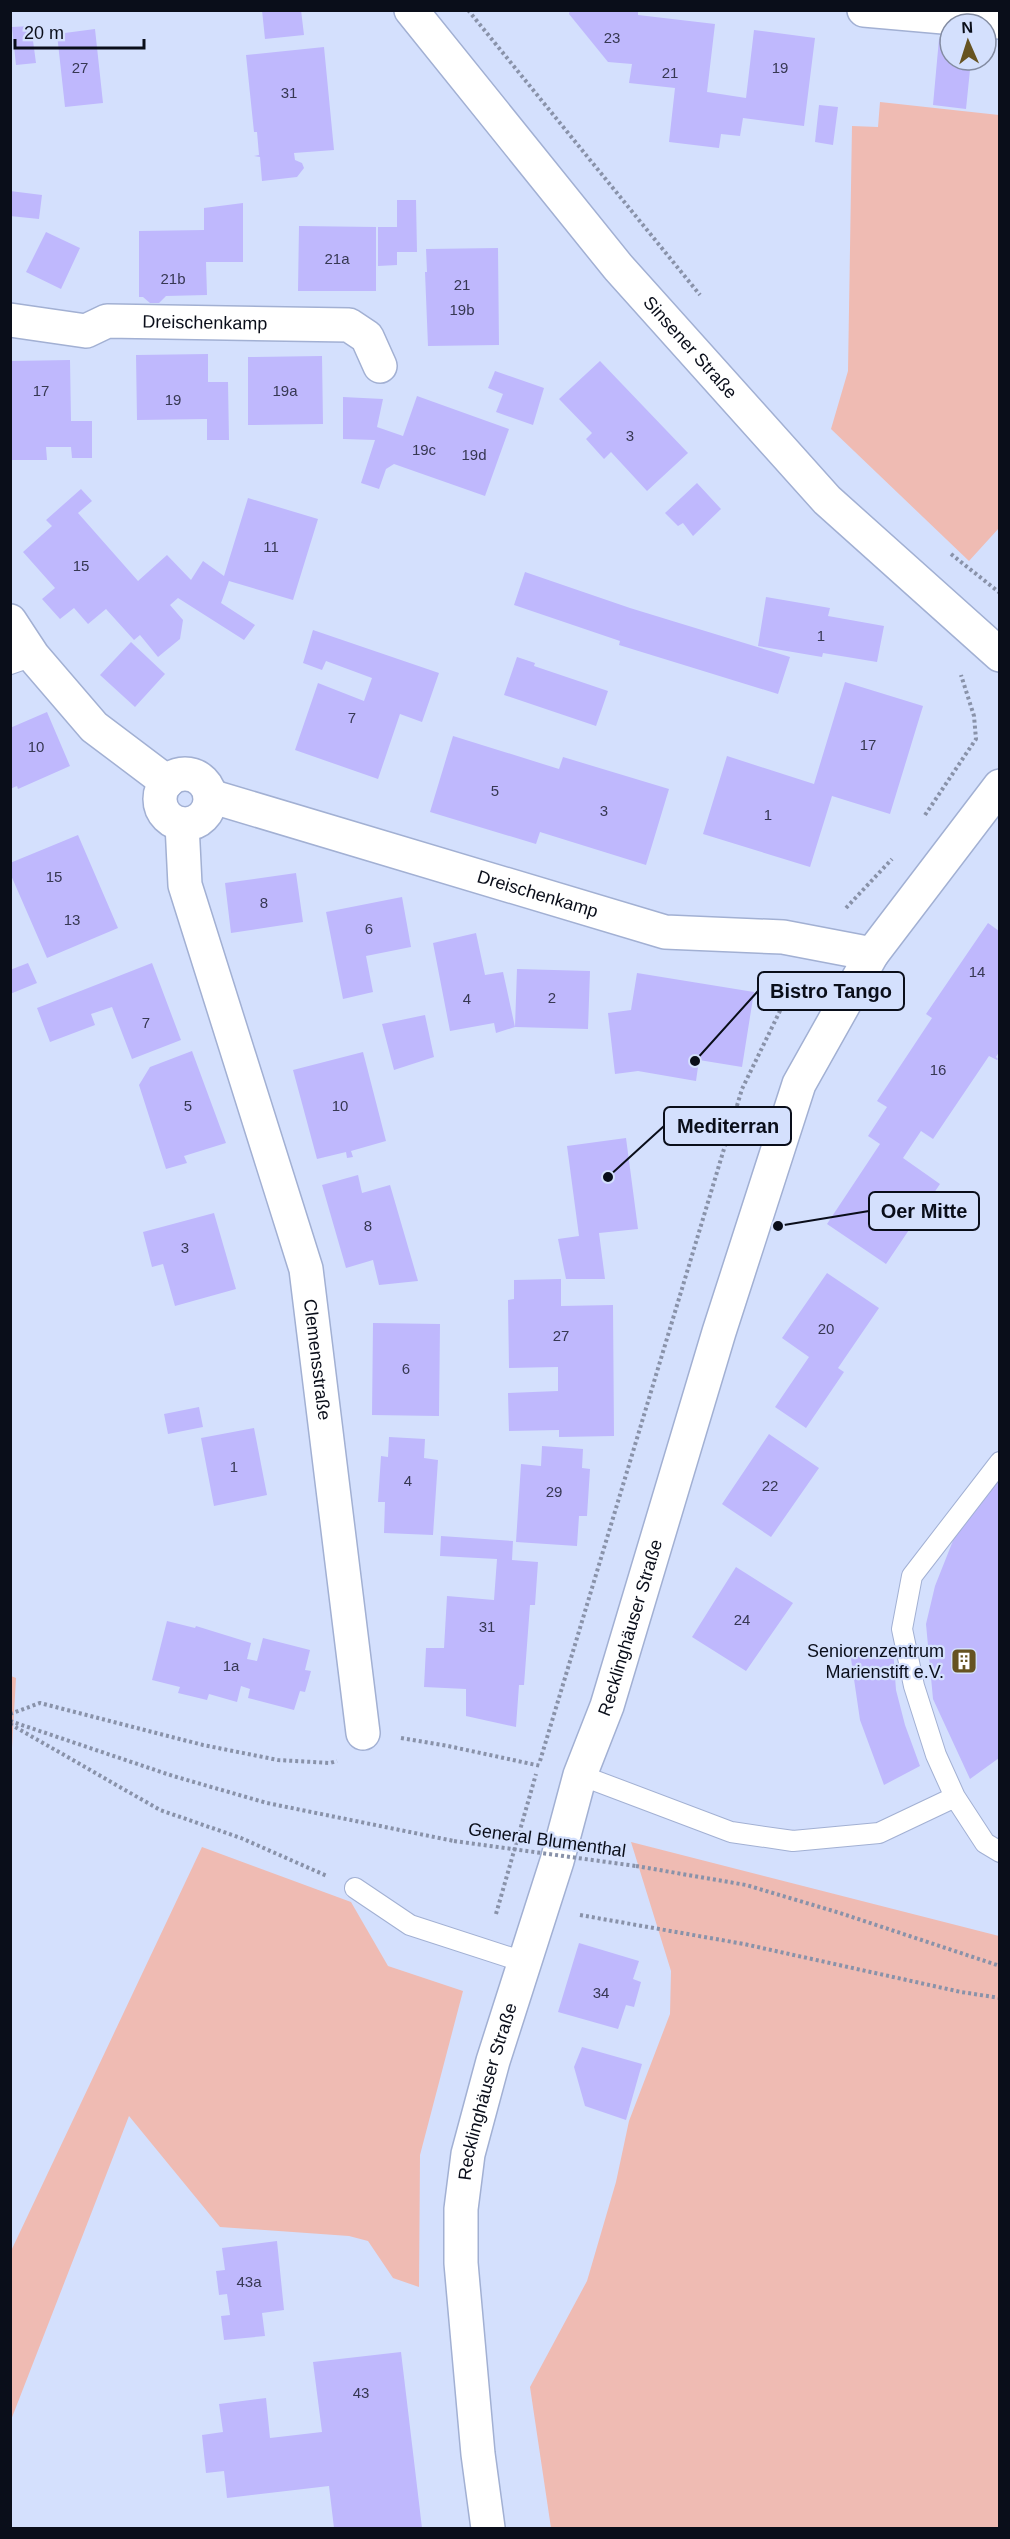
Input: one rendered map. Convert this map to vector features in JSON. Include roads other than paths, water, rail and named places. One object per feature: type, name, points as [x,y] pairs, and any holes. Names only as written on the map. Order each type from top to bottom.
[{"type":"street","name":"Sinsener Straße","points":[[411,10],[618,267],[827,500],[999,655]]},
{"type":"street","points":[[864,10],[999,22]]},
{"type":"street","name":"Dreischenkamp","points":[[10,320],[86,331],[106,321],[349,325],[367,337],[380,366]]},
{"type":"street","points":[[10,621],[22,660],[94,727],[167,782]]},
{"type":"street","points":[[187,774],[198,778],[206,785],[210,796],[208,807],[193,823],[182,824],[171,821],[163,813],[160,802],[160,791],[176,775],[187,774]]},
{"type":"street","name":"Recklinghäuser Straße","points":[[488,2529],[461,2264],[461,2209],[468,2154],[524,1962],[557,1861],[580,1775],[607,1706],[719,1332],[800,1084],[872,954],[999,786]]},
{"type":"street","name":"Dreischenkamp","points":[[210,796],[665,932],[783,937],[872,954]]},
{"type":"street","name":"Clemensstraße","points":[[182,824],[185,885],[306,1269],[363,1733]]},
{"type":"lane","points":[[999,1462],[912,1576],[902,1629],[914,1686],[936,1755],[955,1797],[985,1843],[999,1852]]},
{"type":"lane","points":[[580,1775],[731,1832],[793,1841],[879,1833],[955,1797]]},
{"type":"lane","points":[[355,1888],[410,1925],[524,1962]]},
{"type":"place","name":"Bistro Tango","points":[[695,1061]]},
{"type":"place","name":"Mediterran","points":[[608,1177]]},
{"type":"place","name":"Oer Mitte","points":[[778,1226]]},
{"type":"place","name":"Seniorenzentrum Marienstift e.V.","points":[[964,1661]]}]
